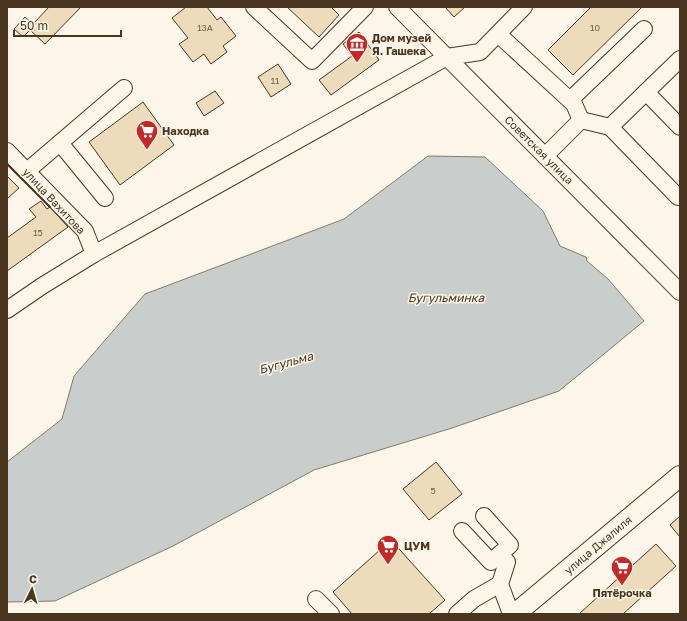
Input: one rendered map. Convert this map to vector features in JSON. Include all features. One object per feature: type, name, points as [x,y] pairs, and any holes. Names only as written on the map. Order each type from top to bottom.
[{"type":"main road","name":"улица Джалиля","points":[[516,614],[680,476]]},
{"type":"street","points":[[254,7],[312,61],[365,7]]},
{"type":"street","name":"Советская улица","points":[[397,7],[680,292]]},
{"type":"street","points":[[7,310],[42,286],[94,254],[447,57],[480,52],[524,7]]},
{"type":"street","points":[[570,100],[644,29]]},
{"type":"street","points":[[498,34],[574,104],[581,120]]},
{"type":"street","points":[[610,127],[680,59]]},
{"type":"street","points":[[27,171],[124,88]]},
{"type":"street","points":[[646,92],[680,127]]},
{"type":"street","points":[[545,156],[581,120]]},
{"type":"street","points":[[581,120],[610,127],[678,196],[680,194]]},
{"type":"street","points":[[60,143],[105,198]]},
{"type":"street","name":"улица Вахитова","points":[[7,151],[85,231],[94,254]]},
{"type":"street","points":[[462,531],[491,562],[510,545],[484,516]]},
{"type":"street","points":[[457,614],[474,599],[500,584],[508,562],[500,554]]},
{"type":"street","points":[[500,584],[511,614]]},
{"type":"street","points":[[316,598],[331,614]]},
{"type":"water","name":"Бугульминка","points":[[428,156],[485,157],[543,211],[560,246],[586,257],[587,261],[608,279],[644,321],[559,391],[452,428],[314,470],[173,546],[55,601],[7,602],[7,462],[62,419],[74,376],[145,294],[344,219]]},
{"type":"building","points":[[49,7],[81,7],[45,44],[30,30],[23,37],[14,29],[25,17],[33,24]]},
{"type":"building","points":[[186,7],[207,7],[217,20],[221,17],[236,36],[223,46],[227,52],[211,64],[204,54],[193,62],[179,44],[188,38],[172,18]]},
{"type":"building","points":[[287,7],[331,7],[339,15],[319,37]]},
{"type":"building","points":[[445,7],[465,7],[454,17]]},
{"type":"building","points":[[591,7],[642,7],[573,75],[548,50]]},
{"type":"building","name":"Дом музей Я. Гашека","points":[[359,32],[379,60],[331,95],[319,80],[352,56],[343,44]]},
{"type":"building","points":[[278,64],[291,84],[271,97],[258,77]]},
{"type":"building","points":[[215,91],[224,103],[204,116],[196,103]]},
{"type":"building","points":[[143,102],[174,145],[120,185],[89,142]]},
{"type":"building","points":[[7,176],[19,188],[7,199]]},
{"type":"building","points":[[41,201],[47,209],[50,207],[68,227],[7,271],[7,238],[36,217],[29,209]]},
{"type":"building","points":[[436,462],[462,494],[429,520],[403,489]]},
{"type":"building","points":[[680,516],[680,537],[670,525]]},
{"type":"building","name":"ЦУМ","points":[[391,540],[445,600],[429,614],[352,614],[333,592]]},
{"type":"building","points":[[656,544],[676,566],[623,614],[579,614]]},
{"type":"wall","points":[[7,164],[50,207]]},
{"type":"place","name":"Дом музей Я. Гашека","points":[[357,64]]},
{"type":"place","name":"Находка","points":[[147,150]]},
{"type":"place","name":"ЦУМ","points":[[388,566]]},
{"type":"place","name":"Пятёрочка","points":[[622,586]]},
{"type":"water label","name":"Бугульма","points":[[286,363]]}]
